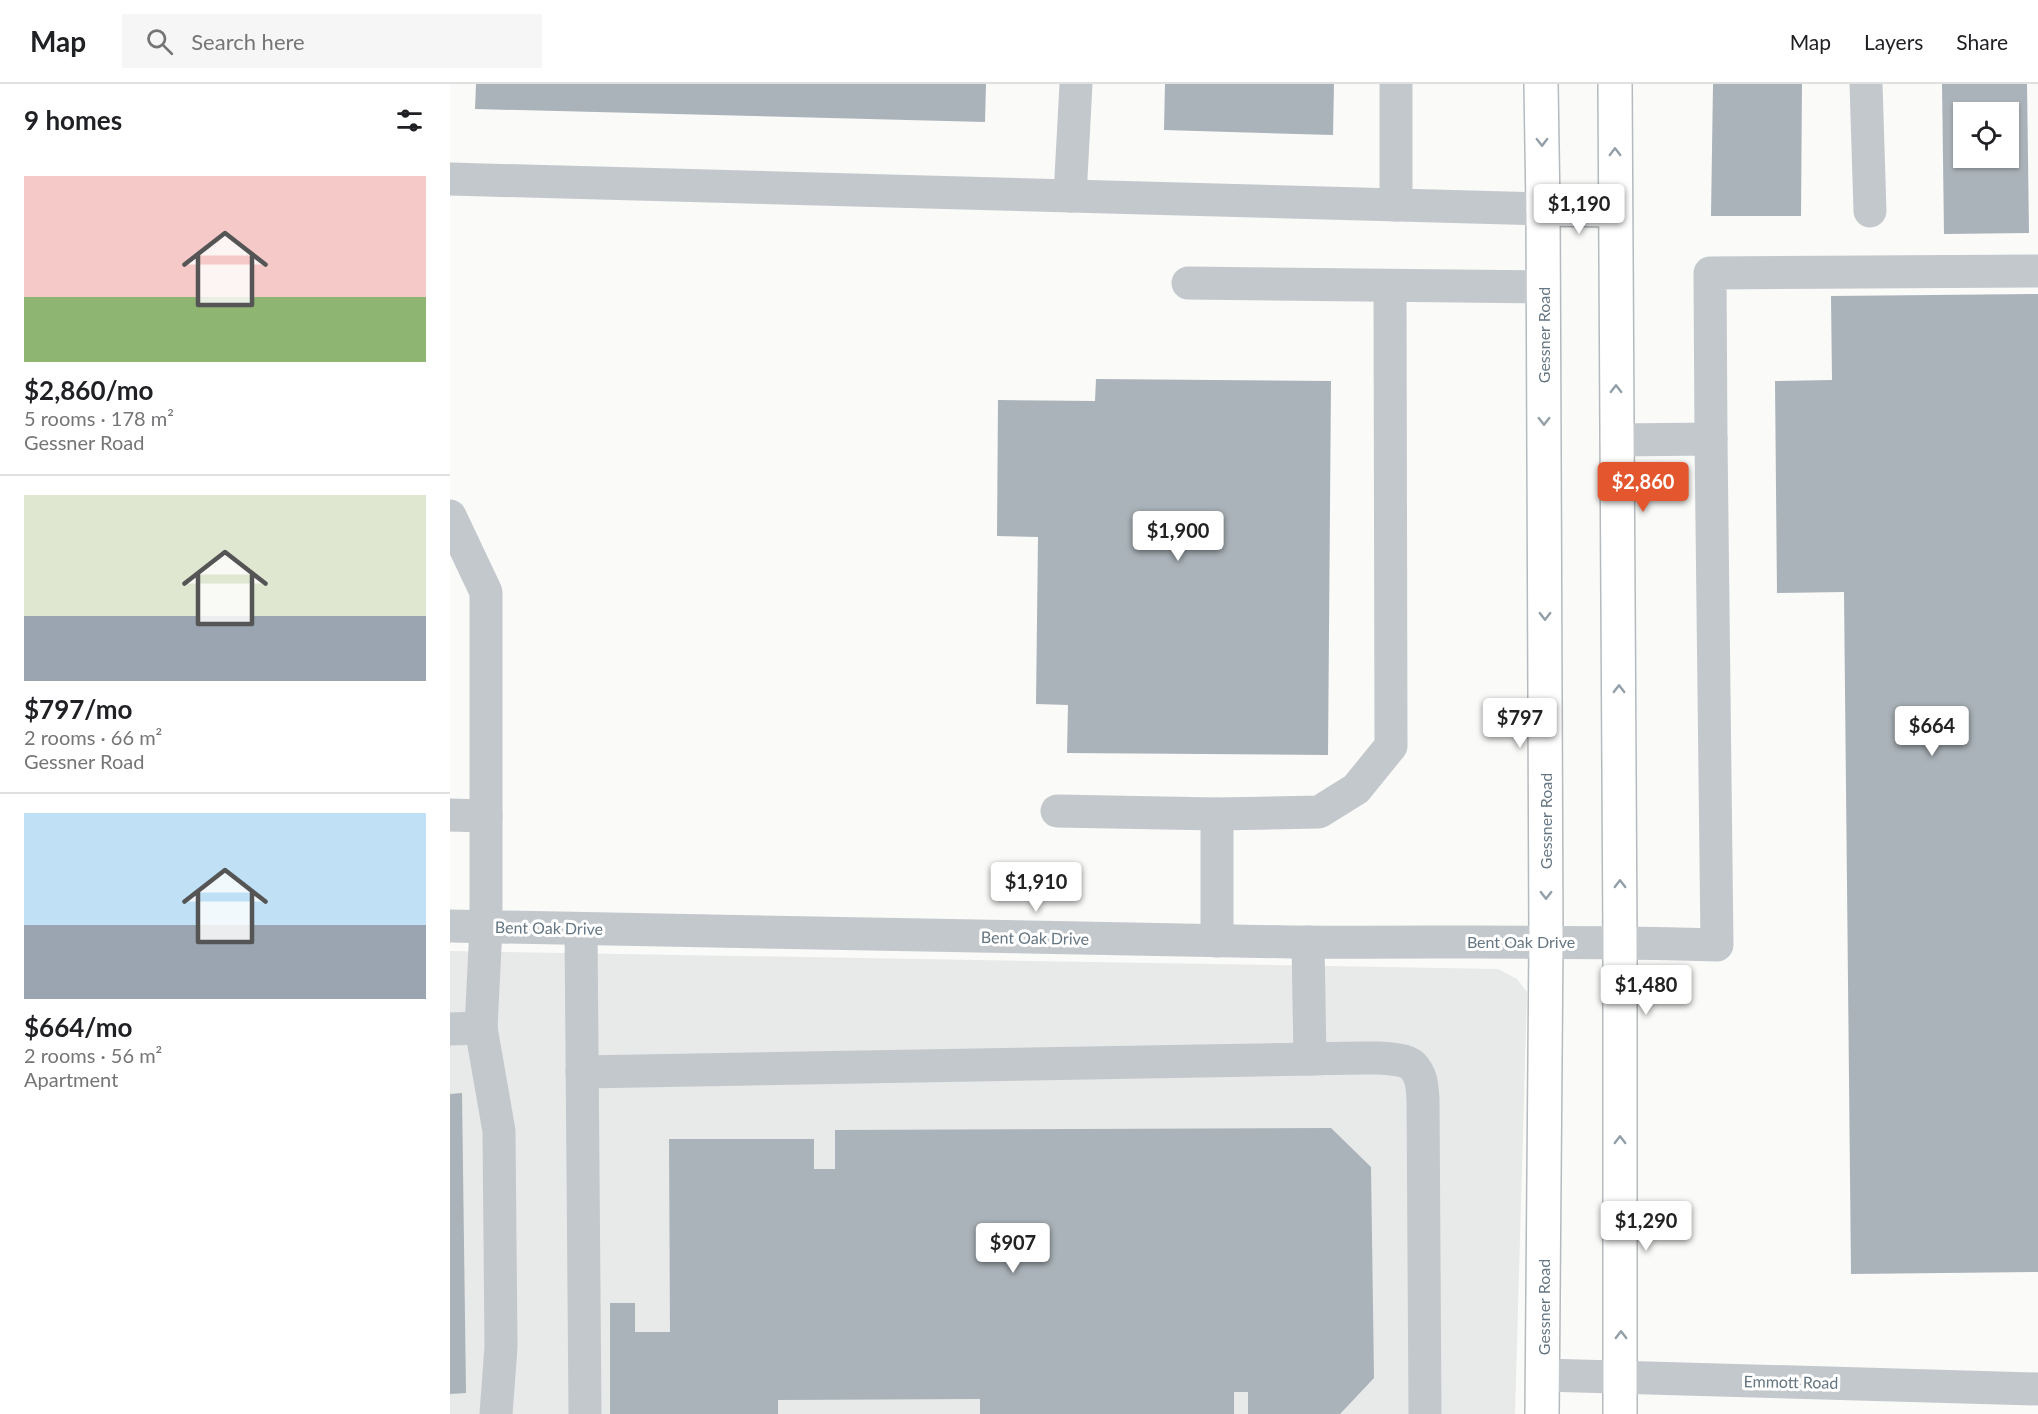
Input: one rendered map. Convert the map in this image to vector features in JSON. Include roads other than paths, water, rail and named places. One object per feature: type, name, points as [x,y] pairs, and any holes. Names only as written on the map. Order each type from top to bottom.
[{"type":"main road","name":"Gessner Road","points":[[1541,84],[1544,287],[1546,941],[1542,1414]]},
{"type":"main road","points":[[1615,84],[1620,1414]]},
{"type":"main road","points":[[1543,209],[1615,210]]},
{"type":"street","points":[[1070,196],[1076,84]]},
{"type":"street","points":[[1396,84],[1396,205]]},
{"type":"street","points":[[1866,84],[1870,211]]},
{"type":"street","points":[[450,179],[1543,209]]},
{"type":"street","points":[[1617,440],[1711,439],[1710,273],[2038,271]]},
{"type":"street","points":[[1188,284],[1544,287]]},
{"type":"street","points":[[1057,811],[1217,814],[1319,812],[1356,789],[1390,746],[1390,286]]},
{"type":"street","name":"Bent Oak Drive","points":[[450,926],[1217,941],[1546,941],[1717,945],[1711,439]]},
{"type":"street","points":[[450,516],[486,592],[486,927],[465,1028],[499,1131],[501,1347],[496,1414]]},
{"type":"street","points":[[1217,814],[1217,941]]},
{"type":"street","points":[[450,815],[486,816]]},
{"type":"street","points":[[581,929],[585,1414]]},
{"type":"street","points":[[1308,942],[1310,1059]]},
{"type":"street","points":[[582,1072],[1310,1059],[1394,1058],[1410,1062],[1420,1076],[1423,1099],[1425,1414]]},
{"type":"street","name":"Emmott Road","points":[[1544,1375],[2038,1389]]}]
